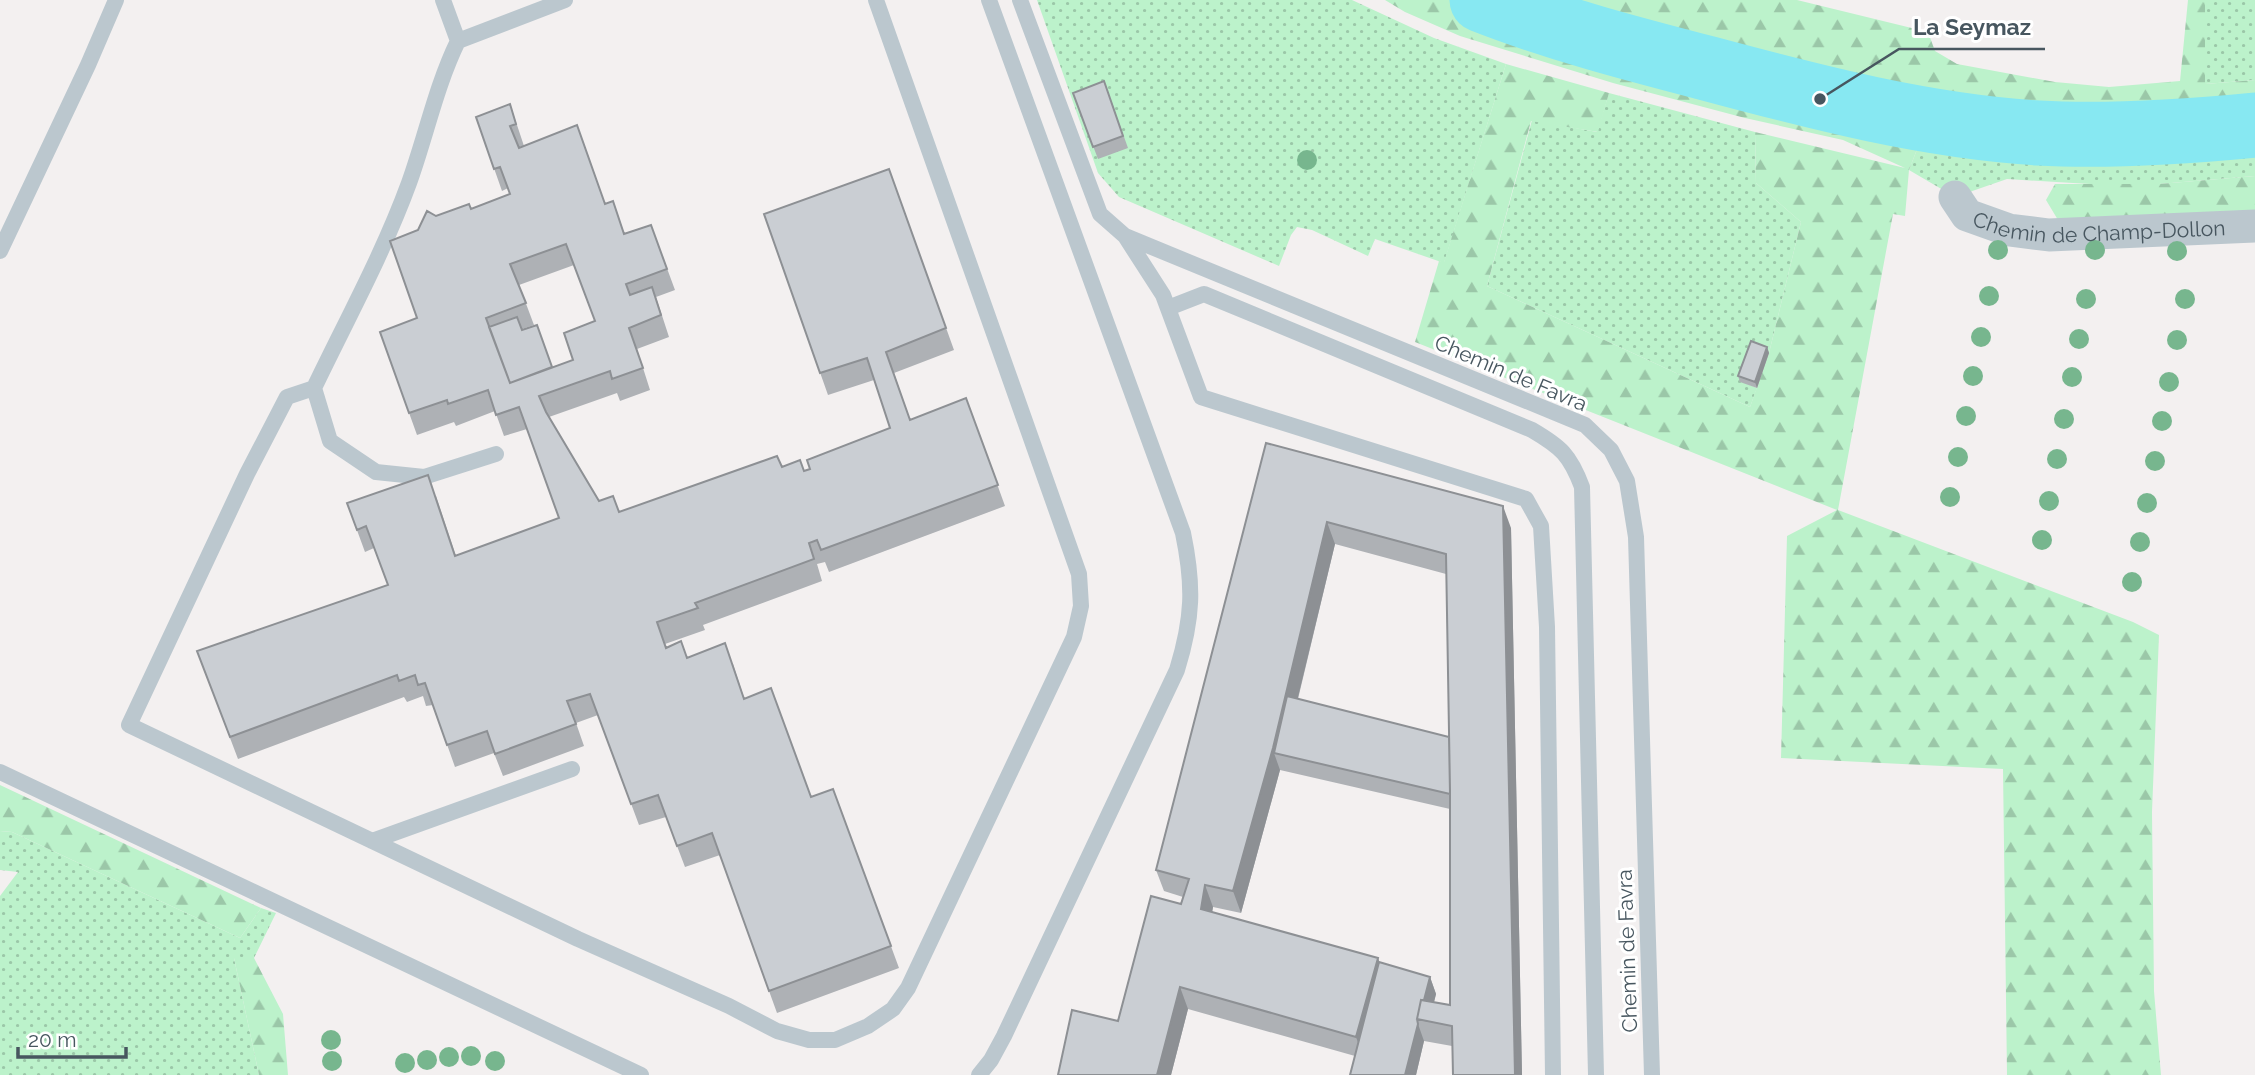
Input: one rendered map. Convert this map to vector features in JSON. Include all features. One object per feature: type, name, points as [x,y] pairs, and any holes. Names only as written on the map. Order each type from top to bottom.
[{"type":"street","name":"Chemin de Champ-Dollon","points":[[1955,197],[1967,215],[2009,230],[2049,235],[2255,226]]},
{"type":"lane","points":[[0,251],[116,0]]},
{"type":"lane","points":[[443,0],[458,41],[408,184],[364,285],[314,388],[330,441],[376,472],[424,477],[496,454]]},
{"type":"lane","points":[[458,41],[565,0]]},
{"type":"lane","points":[[314,388],[287,397],[247,474],[129,725],[578,939],[729,1006],[777,1031],[809,1040],[835,1040],[868,1026],[893,1009],[908,988],[1074,637],[1082,590],[1079,574],[876,0]]},
{"type":"lane","points":[[979,1075],[1004,1036],[1177,670],[1191,619],[1190,565],[1183,533],[989,0]]},
{"type":"lane","name":"Chemin de Favra","points":[[1020,0],[1100,214],[1125,236],[1584,425],[1611,450],[1628,481],[1636,537],[1651,1075]]},
{"type":"lane","points":[[1125,236],[1163,295],[1200,397],[1526,499],[1541,526],[1547,627],[1553,1075]]},
{"type":"lane","points":[[1168,307],[1204,294],[1532,430],[1553,442],[1573,464],[1582,487],[1596,1075]]},
{"type":"lane","points":[[372,841],[572,769]]},
{"type":"lane","points":[[0,772],[641,1075]]},
{"type":"green space","points":[[1037,0],[1352,0],[1434,38],[1506,64],[1444,263],[1375,239],[1368,256],[1312,230],[1297,227],[1279,266],[1119,197],[1098,173]]},
{"type":"green space","points":[[1385,0],[1797,0],[1928,32],[1935,51],[1957,64],[2055,82],[2109,87],[2180,81],[2188,0],[2205,0],[2205,84],[2255,80],[2255,118],[2113,126],[2052,123],[1933,108],[1909,170],[1905,216],[1893,214],[1838,510],[2133,622],[2159,635],[2152,812],[2154,991],[2161,1075],[2007,1075],[2003,769],[1781,758],[1787,536],[1837,510],[1415,342],[1439,261],[1444,262],[1506,64],[1609,93],[1598,132],[1531,121],[1487,286],[1750,407],[1769,353],[1801,222],[1756,183],[1755,132],[1905,168],[1843,140],[1745,118],[1613,83],[1460,36],[1405,12]]},
{"type":"green space","points":[[2205,0],[2255,0],[2255,80],[2205,84]]},
{"type":"green space","points":[[1609,93],[1755,132],[1756,183],[1801,222],[1769,353],[1741,381],[1757,388],[1750,407],[1487,286],[1532,120],[1597,132]]},
{"type":"green space","points":[[1933,108],[2052,123],[2113,126],[2255,118],[2255,176],[2159,184],[2106,185],[2007,179],[1955,197],[1909,170]]},
{"type":"green space","points":[[2255,176],[2255,226],[2067,235],[2046,200],[2055,184],[2159,184]]},
{"type":"green space","points":[[0,785],[261,908],[240,938],[12,832],[0,831]]},
{"type":"green space","points":[[0,831],[12,832],[240,938],[261,908],[276,913],[254,958],[234,958],[259,1075],[0,1075],[0,896],[18,872],[0,870]]},
{"type":"green space","points":[[234,958],[254,958],[283,1014],[288,1075],[259,1075]]},
{"type":"building","points":[[1104,81],[1123,136],[1093,147],[1073,93]]},
{"type":"building","points":[[510,104],[516,124],[510,126],[519,148],[577,125],[605,204],[613,201],[624,234],[651,225],[667,269],[626,284],[630,295],[652,287],[661,315],[629,328],[643,368],[612,379],[610,371],[539,396],[599,501],[613,496],[619,512],[777,456],[782,467],[800,460],[804,471],[810,469],[807,460],[890,428],[867,358],[820,373],[764,214],[889,169],[946,328],[886,352],[910,420],[966,398],[998,485],[821,550],[817,540],[809,543],[814,559],[695,603],[698,608],[657,622],[666,648],[681,641],[687,658],[725,643],[744,699],[771,688],[811,797],[833,789],[891,946],[769,991],[712,833],[677,846],[658,795],[631,804],[590,694],[567,701],[576,724],[495,754],[487,731],[447,745],[425,683],[418,685],[415,675],[399,681],[397,675],[230,737],[197,651],[388,585],[366,526],[357,530],[347,503],[428,475],[455,556],[559,518],[519,407],[496,415],[488,390],[448,404],[447,400],[409,413],[380,332],[417,318],[390,241],[418,230],[427,211],[436,216],[469,204],[471,209],[510,194],[500,167],[494,169],[476,117]],"holes":[[[566,244],[595,321],[564,333],[573,360],[510,383],[486,318],[526,303],[510,264]]]},
{"type":"building","points":[[517,317],[522,330],[537,325],[552,367],[510,383],[489,327]]},
{"type":"building","points":[[1751,341],[1767,347],[1755,382],[1738,376]]},
{"type":"building","points":[[1266,443],[1503,506],[1515,1075],[1453,1075],[1452,1026],[1417,1019],[1421,1000],[1450,1005],[1446,554],[1327,522],[1273,748],[1233,891],[1205,885],[1201,909],[1378,958],[1356,1037],[1180,987],[1157,1075],[1058,1075],[1072,1010],[1118,1021],[1151,896],[1181,904],[1189,879],[1156,870]]},
{"type":"building","points":[[1287,696],[1449,737],[1450,794],[1274,753]]},
{"type":"building","points":[[1379,962],[1430,977],[1424,1000],[1421,1000],[1405,1075],[1350,1075]]},
{"type":"waterway","points":[[1482,0],[1595,38],[1751,80],[1872,109],[1955,124],[2038,133],[2092,134],[2174,132],[2255,125]]},
{"type":"place","name":"La Seymaz","points":[[1820,99]]}]
